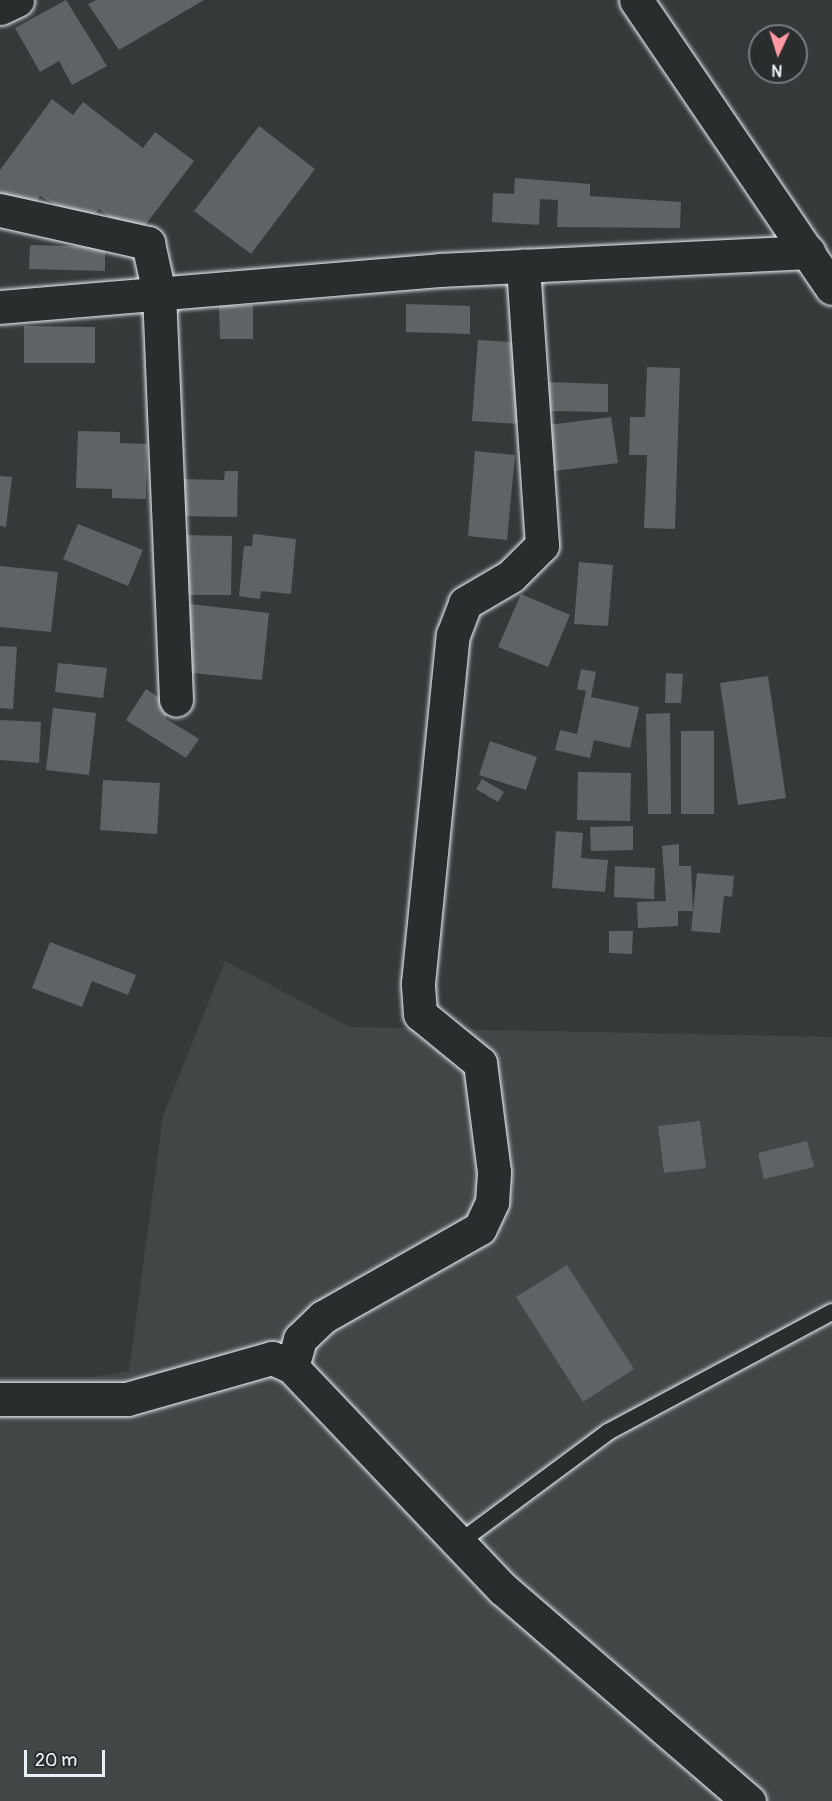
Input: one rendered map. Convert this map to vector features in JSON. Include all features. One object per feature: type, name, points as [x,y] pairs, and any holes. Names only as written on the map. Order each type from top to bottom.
[{"type":"street","points":[[0,8],[17,0]]},
{"type":"street","points":[[636,0],[832,288]]},
{"type":"street","points":[[0,210],[148,243],[159,293],[176,700]]},
{"type":"street","points":[[0,307],[523,266],[809,252]]},
{"type":"street","points":[[292,1367],[300,1339],[324,1317],[480,1228],[492,1202],[495,1172],[480,1063],[420,1014],[418,983],[453,635],[465,603],[511,576],[542,545],[523,266]]},
{"type":"street","points":[[0,1399],[127,1399],[272,1358],[292,1367],[504,1589],[749,1801]]},
{"type":"lane","points":[[460,1542],[608,1432],[832,1312]]},
{"type":"shaded area","points":[[225,961],[350,1027],[832,1037],[832,1801],[0,1801],[0,1377],[90,1377],[129,1371],[163,1116]]},
{"type":"building","points":[[66,0],[107,66],[72,85],[59,61],[40,72],[15,28]]},
{"type":"building","points":[[96,0],[204,0],[119,50],[88,4]]},
{"type":"building","points":[[52,99],[73,115],[83,102],[143,148],[155,132],[194,161],[136,237],[99,209],[87,222],[40,196],[28,213],[0,193],[0,170]]},
{"type":"building","points":[[259,126],[315,169],[251,254],[194,211]]},
{"type":"building","points":[[515,178],[590,184],[590,196],[681,202],[680,228],[557,227],[558,200],[540,199],[539,225],[492,222],[493,193],[514,194]]},
{"type":"building","points":[[30,245],[105,247],[105,271],[29,269]]},
{"type":"building","points":[[406,304],[470,306],[470,334],[406,332]]},
{"type":"building","points":[[253,305],[253,339],[220,339],[219,306]]},
{"type":"building","points":[[24,326],[95,327],[95,363],[24,363]]},
{"type":"building","points":[[478,340],[524,343],[519,424],[472,421]]},
{"type":"building","points":[[647,367],[680,368],[675,529],[644,528],[647,455],[629,455],[630,417],[645,417]]},
{"type":"building","points":[[547,382],[608,384],[608,412],[546,411]]},
{"type":"building","points":[[611,417],[618,463],[554,471],[548,425]]},
{"type":"building","points":[[78,431],[120,432],[120,443],[147,444],[146,499],[112,498],[112,489],[76,488]]},
{"type":"building","points":[[475,451],[515,455],[507,540],[468,536]]},
{"type":"building","points":[[225,471],[238,471],[237,517],[179,516],[180,479],[224,480]]},
{"type":"building","points":[[0,476],[12,477],[6,527],[0,526]]},
{"type":"building","points":[[78,524],[143,550],[128,586],[63,559]]},
{"type":"building","points":[[253,534],[296,539],[291,594],[261,591],[260,599],[239,596],[244,546],[252,546]]},
{"type":"building","points":[[184,535],[232,536],[231,595],[183,595]]},
{"type":"building","points":[[579,562],[613,565],[608,626],[574,624]]},
{"type":"building","points":[[0,566],[58,572],[51,632],[0,627]]},
{"type":"building","points":[[521,594],[570,615],[548,667],[498,647]]},
{"type":"building","points":[[190,604],[269,613],[262,680],[183,672]]},
{"type":"building","points":[[0,646],[17,647],[13,709],[0,708]]},
{"type":"building","points":[[58,663],[107,668],[103,698],[55,692]]},
{"type":"building","points":[[581,669],[596,672],[591,697],[639,707],[630,748],[594,740],[590,758],[555,750],[560,730],[577,734],[586,691],[577,689]]},
{"type":"building","points":[[666,673],[683,674],[681,703],[665,703]]},
{"type":"building","points":[[768,676],[786,798],[738,805],[720,683]]},
{"type":"building","points":[[146,689],[172,706],[165,718],[199,739],[186,758],[126,720]]},
{"type":"building","points":[[53,708],[96,713],[89,775],[46,770]]},
{"type":"building","points":[[670,713],[671,814],[648,814],[646,714]]},
{"type":"building","points":[[0,720],[41,722],[39,763],[0,760]]},
{"type":"building","points":[[681,731],[714,731],[714,814],[681,814]]},
{"type":"building","points":[[490,741],[537,757],[526,790],[479,775]]},
{"type":"building","points":[[578,772],[631,773],[630,821],[577,820]]},
{"type":"building","points":[[482,779],[504,792],[498,802],[476,789]]},
{"type":"building","points":[[103,780],[160,783],[157,834],[100,830]]},
{"type":"building","points":[[633,826],[633,850],[591,851],[590,827]]},
{"type":"building","points":[[556,831],[583,833],[581,858],[608,860],[605,892],[552,888]]},
{"type":"building","points":[[679,844],[679,866],[691,866],[693,911],[678,911],[678,926],[638,928],[637,902],[666,901],[662,846]]},
{"type":"building","points":[[615,866],[655,868],[654,899],[614,897]]},
{"type":"building","points":[[697,873],[734,876],[732,897],[724,896],[720,933],[691,931]]},
{"type":"building","points":[[609,931],[633,931],[632,954],[609,953]]},
{"type":"building","points":[[50,942],[136,975],[128,995],[92,981],[82,1007],[32,988]]},
{"type":"building","points":[[700,1121],[706,1168],[664,1173],[658,1126]]},
{"type":"building","points":[[807,1141],[814,1167],[764,1179],[758,1153]]},
{"type":"building","points":[[567,1265],[634,1369],[583,1402],[516,1297]]}]
